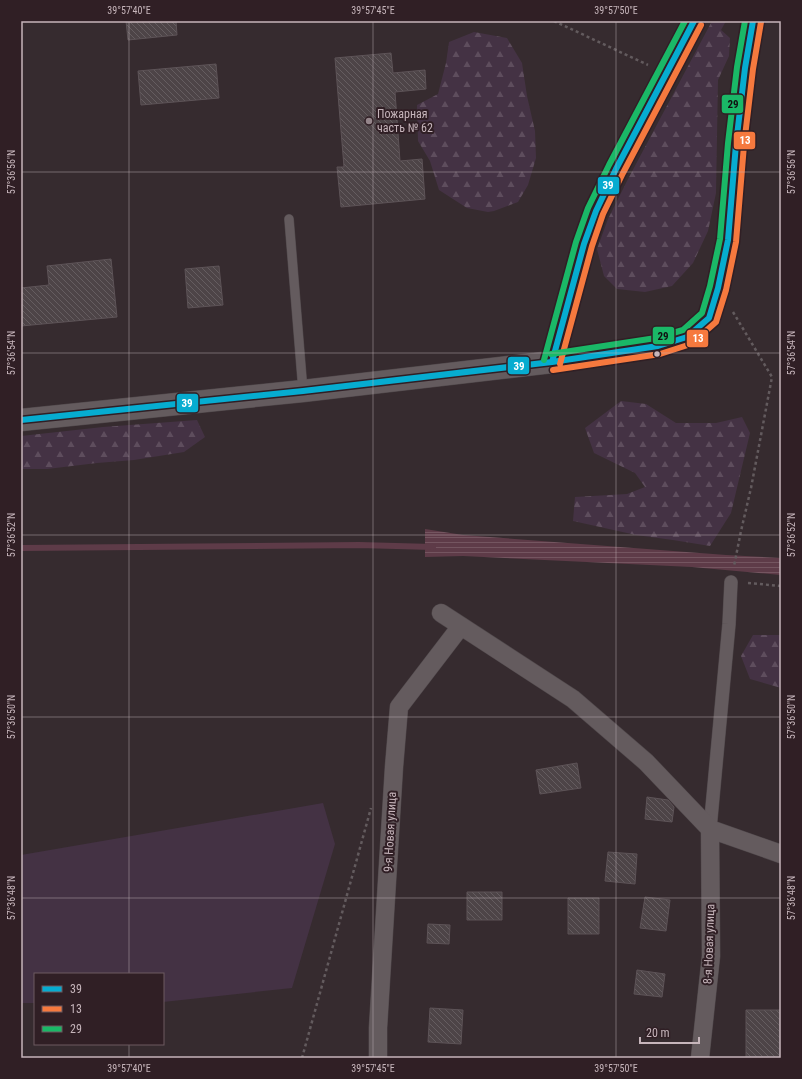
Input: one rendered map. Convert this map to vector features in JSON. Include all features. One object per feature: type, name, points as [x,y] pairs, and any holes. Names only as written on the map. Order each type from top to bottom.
[{"type":"street","points":[[552,362],[584,244],[596,211],[616,169],[694,21]]},
{"type":"street","points":[[21,420],[303,391],[552,362],[658,346],[687,337],[709,318],[718,288],[728,240],[738,129],[745,68],[753,21]]},
{"type":"street","points":[[710,829],[729,624],[731,582]]},
{"type":"street","points":[[441,613],[573,699],[646,762],[710,829],[781,854]]},
{"type":"street","name":"9-я Новая улица","points":[[378,1058],[378,1028],[399,707],[461,626]]},
{"type":"street","name":"8-я Новая улица","points":[[700,1058],[711,956],[710,829]]},
{"type":"lane","points":[[289,219],[303,391]]},
{"type":"path","points":[[554,21],[667,73]]},
{"type":"path","points":[[718,288],[772,377],[731,582],[781,586]]},
{"type":"path","points":[[302,1058],[372,806]]},
{"type":"green space","points":[[712,21],[726,21],[721,30],[730,38],[729,56],[718,80],[716,193],[708,231],[693,263],[672,286],[645,292],[617,289],[604,276],[597,249],[608,219],[628,179]]},
{"type":"green space","points":[[474,32],[507,38],[522,63],[527,96],[535,131],[536,158],[528,185],[518,202],[488,212],[467,208],[439,190],[430,161],[418,141],[417,105],[438,94],[446,63],[449,42]]},
{"type":"green space","points":[[621,401],[646,404],[676,423],[716,423],[742,417],[750,433],[731,513],[710,546],[636,535],[573,521],[575,497],[627,494],[645,487],[635,473],[594,453],[585,428]]},
{"type":"green space","points":[[197,420],[205,437],[184,452],[134,460],[47,469],[21,469],[21,436],[103,427]]},
{"type":"green space","points":[[753,635],[781,635],[781,688],[750,679],[741,656]]},
{"type":"green space","points":[[323,803],[335,844],[292,988],[164,1002],[164,973],[34,973],[34,1003],[21,1003],[21,855]]},
{"type":"shaded area","points":[[425,529],[463,535],[781,558],[781,575],[692,567],[463,556],[425,557]]},
{"type":"building","points":[[126,21],[176,21],[177,35],[128,40]]},
{"type":"building","name":"Пожарная часть № 62","points":[[391,53],[393,73],[425,70],[426,89],[395,92],[400,161],[422,159],[425,199],[341,207],[337,167],[344,167],[335,58]]},
{"type":"building","points":[[216,64],[219,98],[141,105],[138,71]]},
{"type":"building","points":[[111,259],[117,317],[21,326],[21,288],[49,285],[47,266]]},
{"type":"building","points":[[219,266],[223,305],[188,308],[185,269]]},
{"type":"building","points":[[577,763],[581,788],[540,794],[536,770]]},
{"type":"building","points":[[647,797],[668,800],[674,807],[672,822],[645,819]]},
{"type":"building","points":[[608,852],[637,854],[635,884],[605,881]]},
{"type":"building","points":[[467,892],[502,892],[502,920],[467,920]]},
{"type":"building","points":[[645,897],[670,900],[666,931],[640,928]]},
{"type":"building","points":[[568,898],[599,898],[599,934],[568,934]]},
{"type":"building","points":[[428,924],[450,925],[449,944],[427,943]]},
{"type":"building","points":[[637,970],[665,974],[662,997],[634,994]]},
{"type":"building","points":[[430,1008],[463,1010],[461,1044],[428,1042]]},
{"type":"building","points":[[746,1010],[781,1010],[781,1058],[746,1058]]},
{"type":"waterway","points":[[21,548],[359,545],[433,547]]},
{"type":"transit line","name":"29","points":[[544,360],[576,242],[588,208],[685,21]]},
{"type":"transit line","name":"39","points":[[552,362],[584,244],[596,211],[616,169],[694,21]]},
{"type":"transit line","name":"29","points":[[551,354],[656,338],[683,330],[702,313],[710,286],[720,239],[728,143],[737,67],[745,21]]},
{"type":"transit line","name":"39","points":[[21,420],[303,391],[552,362],[658,346],[687,337],[709,318],[718,288],[728,240],[736,144],[745,68],[753,21]]},
{"type":"transit line","name":"13","points":[[553,370],[660,354],[691,344],[716,322],[726,290],[736,242],[744,145],[753,69],[761,22]]},
{"type":"transit line","name":"13","points":[[560,364],[592,246],[603,214],[701,25]]},
{"type":"place","name":"Пожарная часть № 62","points":[[369,121]]}]
